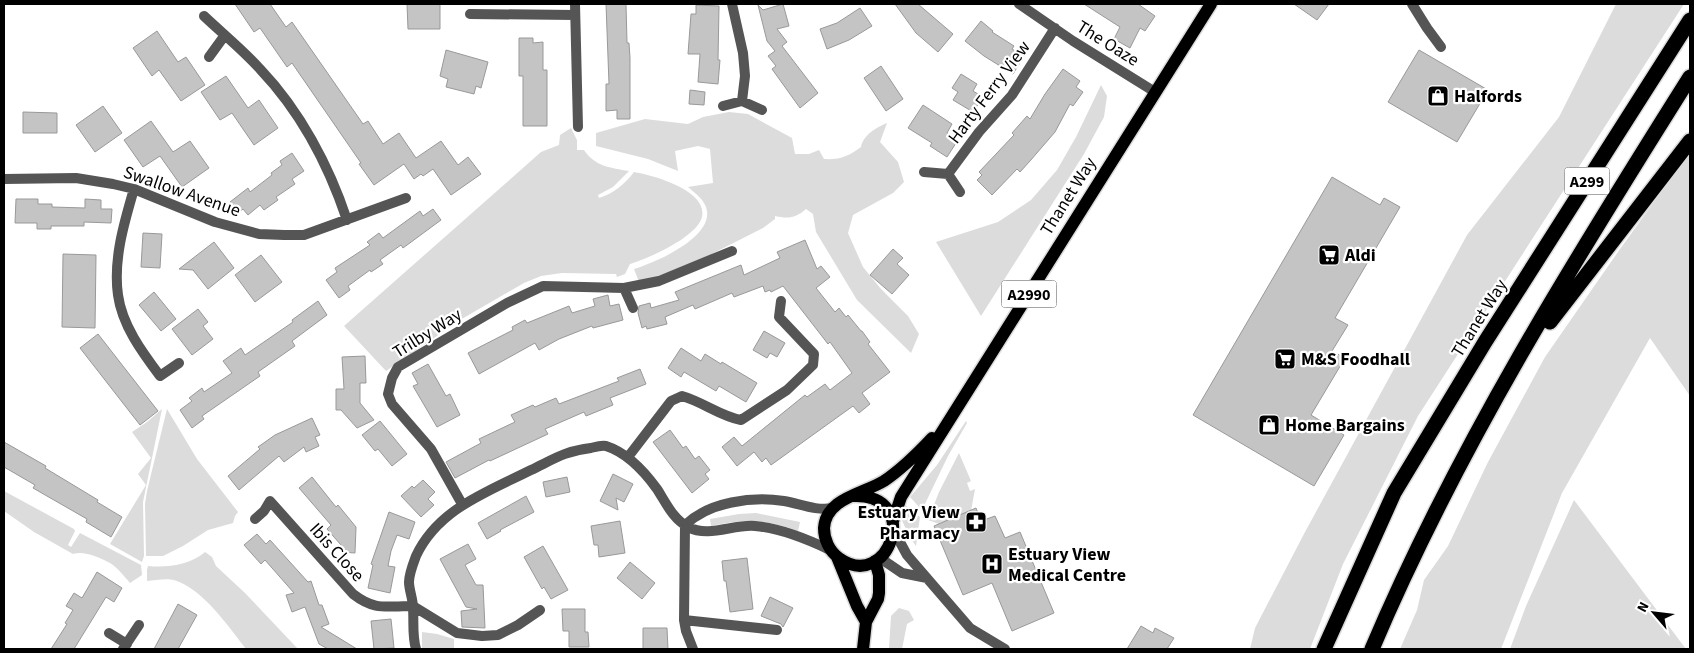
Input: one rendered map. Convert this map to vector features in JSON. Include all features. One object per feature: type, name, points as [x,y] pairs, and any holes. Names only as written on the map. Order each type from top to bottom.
[{"type":"highway","name":"Thanet Way","points":[[1324,649],[1394,493],[1485,342],[1690,20]]},
{"type":"highway","name":"A299","points":[[1372,649],[1399,585],[1458,469],[1513,368],[1602,216],[1690,77]]},
{"type":"highway","points":[[1513,368],[1690,141]]},
{"type":"main road","name":"Thanet Way","points":[[878,559],[890,546],[901,496],[1211,4]]},
{"type":"main road","name":"Thanet Way","points":[[833,508],[841,500],[883,481],[906,464],[958,408]]},
{"type":"main road","points":[[852,496],[872,498],[881,504],[888,511],[893,526]]},
{"type":"main road","points":[[833,508],[827,517],[824,528],[826,540],[866,622]]},
{"type":"main road","points":[[834,553],[846,562],[856,565],[866,564],[878,559],[879,593],[866,622],[863,649]]},
{"type":"street","points":[[575,4],[578,127]]},
{"type":"street","points":[[732,4],[743,53],[745,76],[742,101]]},
{"type":"street","name":"The Oaze","points":[[1019,4],[1155,92]]},
{"type":"street","points":[[1412,4],[1441,47]]},
{"type":"street","points":[[470,14],[492,9],[575,15]]},
{"type":"street","points":[[204,16],[262,70],[298,118],[337,188],[347,220]]},
{"type":"street","name":"Harty Ferry View","points":[[948,174],[979,132],[1012,94],[1054,28]]},
{"type":"street","points":[[210,56],[225,35]]},
{"type":"street","points":[[723,106],[742,101],[762,110]]},
{"type":"street","points":[[924,172],[948,174],[960,192]]},
{"type":"street","name":"Swallow Avenue","points":[[4,179],[76,178],[113,184],[134,189],[215,222],[259,234],[304,235],[406,198]]},
{"type":"street","points":[[134,189],[121,237],[118,262],[118,296],[132,335],[160,376],[179,363]]},
{"type":"street","name":"Trilby Way","points":[[462,504],[431,449],[392,404],[388,394],[392,378],[398,366],[507,303],[543,286],[624,288],[658,281],[732,251]]},
{"type":"street","points":[[624,288],[633,308]]},
{"type":"street","points":[[628,457],[671,401],[682,396],[699,401],[730,418],[741,420],[787,390],[813,365],[814,354],[803,341],[789,330],[779,317],[781,301]]},
{"type":"street","points":[[416,649],[409,581],[413,563],[422,544],[437,524],[462,504],[560,455],[581,449],[604,446],[628,457],[647,476],[668,509],[685,525],[694,530],[706,531],[746,526],[768,527],[783,531],[834,553]]},
{"type":"street","points":[[693,649],[684,620],[685,525],[693,518],[710,510],[744,501],[776,500],[814,509],[833,508]]},
{"type":"street","name":"Ibis Close","points":[[255,519],[264,511],[270,501],[353,594],[363,602],[374,607],[413,606]]},
{"type":"street","points":[[893,526],[907,555],[970,628],[1005,649]]},
{"type":"street","points":[[878,559],[902,573],[927,578]]},
{"type":"street","points":[[413,606],[457,633],[482,636],[498,635],[518,626],[540,610]]},
{"type":"street","points":[[684,620],[777,630]]},
{"type":"street","points":[[109,632],[125,647],[139,625]]},
{"type":"shaded area","points":[[1616,4],[1684,4],[1418,416],[1343,564],[1310,649],[1250,649],[1255,628],[1305,532],[1467,235],[1559,117]]},
{"type":"shaded area","points":[[1101,85],[1107,96],[1104,117],[1084,154],[981,316],[936,242],[998,222],[1031,200],[1057,170],[1076,137]]},
{"type":"shaded area","points":[[729,112],[748,114],[792,138],[795,154],[809,154],[819,150],[824,159],[840,158],[852,153],[861,147],[864,139],[871,132],[887,123],[880,142],[898,162],[904,182],[893,193],[853,215],[848,233],[863,267],[881,289],[908,316],[919,334],[911,353],[857,300],[816,232],[813,214],[806,209],[792,217],[775,216],[775,219],[763,228],[686,267],[639,282],[634,269],[680,248],[700,231],[706,221],[707,211],[705,204],[688,187],[713,183],[710,149],[698,146],[675,151],[678,171],[648,159],[596,146],[596,133],[645,119],[688,124],[703,117]]},
{"type":"shaded area","points":[[571,128],[577,140],[577,150],[584,150],[598,163],[629,171],[613,187],[598,195],[599,198],[618,188],[634,172],[665,180],[688,192],[702,207],[702,217],[698,225],[671,246],[630,264],[625,274],[617,277],[616,274],[562,273],[541,276],[524,283],[460,320],[386,371],[344,326],[541,152],[559,145],[560,135]]},
{"type":"shaded area","points":[[1690,152],[1690,396],[1650,338],[1562,493],[1501,649],[1400,649],[1417,610],[1424,580],[1448,546],[1488,462],[1545,357]]},
{"type":"shaded area","points":[[162,409],[143,502],[144,556],[142,562],[110,544],[146,485],[138,474],[151,458],[132,432]]},
{"type":"shaded area","points":[[167,409],[197,459],[238,512],[233,523],[208,530],[163,556],[146,556],[145,504]]},
{"type":"shaded area","points":[[966,421],[967,423],[948,456],[923,508],[920,508],[910,497],[937,465]]},
{"type":"shaded area","points":[[959,453],[971,481],[967,483],[970,491],[975,489],[971,511],[939,524],[928,520],[939,492]]},
{"type":"shaded area","points":[[4,491],[74,529],[75,531],[68,545],[71,547],[80,533],[141,565],[142,575],[130,583],[110,563],[87,554],[73,554],[34,532],[4,511]]},
{"type":"shaded area","points":[[1574,500],[1686,649],[1510,649],[1526,606]]},
{"type":"shaded area","points":[[903,503],[920,517],[916,546],[900,516]]},
{"type":"shaded area","points":[[756,513],[800,522],[798,531],[776,524],[755,521],[711,526],[710,519]]},
{"type":"shaded area","points":[[205,552],[212,557],[216,566],[245,593],[298,649],[246,649],[223,619],[195,591],[174,580],[147,581],[148,566],[178,565],[192,560]]},
{"type":"shaded area","points":[[899,608],[909,611],[914,620],[907,624],[902,649],[889,649],[891,616]]},
{"type":"shaded area","points":[[422,632],[454,639],[454,649],[422,649]]},
{"type":"building","points":[[235,4],[270,4],[286,27],[292,22],[363,124],[368,121],[383,144],[399,133],[416,158],[441,141],[458,165],[468,157],[481,174],[451,195],[433,169],[423,176],[421,174],[414,179],[404,164],[374,185],[292,63],[287,67],[260,28],[254,32]]},
{"type":"building","points":[[407,4],[440,4],[440,29],[408,29]]},
{"type":"building","points":[[606,4],[626,4],[627,43],[629,43],[630,58],[630,119],[617,119],[617,110],[606,111],[606,84],[609,84]]},
{"type":"building","points":[[783,4],[789,26],[777,29],[787,42],[782,46],[818,93],[800,108],[772,69],[776,66],[768,56],[775,51],[767,41],[758,5],[763,10]]},
{"type":"building","points":[[895,4],[918,4],[953,34],[938,52],[916,33]]},
{"type":"building","points":[[1084,4],[1138,4],[1155,16],[1145,31],[1140,28],[1130,48],[1114,39],[1120,27]]},
{"type":"building","points":[[1294,4],[1329,4],[1317,20]]},
{"type":"building","points":[[696,5],[719,6],[718,60],[720,60],[718,84],[698,82],[700,54],[688,54],[691,14],[696,14]]},
{"type":"building","points":[[860,8],[872,26],[849,40],[827,49],[820,29],[837,23]]},
{"type":"building","points":[[981,21],[992,32],[1014,46],[1012,49],[1024,56],[1013,74],[984,56],[965,41]]},
{"type":"building","points":[[157,31],[178,62],[186,57],[205,85],[181,101],[159,70],[152,76],[133,48]]},
{"type":"building","points":[[519,38],[533,38],[533,43],[543,42],[543,70],[547,70],[547,126],[523,126],[523,76],[519,76]]},
{"type":"building","points":[[446,50],[488,62],[481,88],[476,86],[474,94],[446,87],[448,79],[440,76]]},
{"type":"building","name":"Halfords","points":[[1419,50],[1488,90],[1457,142],[1388,102]]},
{"type":"building","points":[[881,66],[903,99],[886,111],[864,78]]},
{"type":"building","points":[[1063,69],[1080,81],[1076,87],[1083,92],[1073,106],[1070,104],[1055,132],[1030,161],[1020,172],[1017,169],[992,195],[977,180],[982,175],[979,172],[1014,135],[1012,133],[1027,116],[1030,119]]},
{"type":"building","points":[[961,74],[977,84],[973,91],[983,97],[973,112],[953,100],[958,92],[952,88]]},
{"type":"building","points":[[226,76],[248,108],[259,100],[278,128],[254,145],[232,113],[220,120],[201,92]]},
{"type":"building","points":[[690,90],[705,92],[704,105],[689,104]]},
{"type":"building","points":[[923,105],[952,124],[947,133],[958,140],[947,157],[930,146],[932,143],[908,128]]},
{"type":"building","points":[[103,106],[122,133],[95,152],[76,125]]},
{"type":"building","points":[[23,112],[57,113],[57,133],[23,133]]},
{"type":"building","points":[[151,121],[173,152],[190,141],[209,168],[182,187],[160,156],[143,167],[124,140]]},
{"type":"building","points":[[292,153],[304,171],[292,179],[295,184],[276,197],[278,200],[264,210],[260,205],[248,215],[243,209],[238,214],[230,202],[248,188],[250,192],[272,175],[271,173],[282,165],[280,161]]},
{"type":"building","points":[[1332,177],[1380,205],[1384,198],[1400,207],[1335,318],[1348,325],[1332,351],[1345,358],[1311,415],[1344,435],[1314,486],[1193,415]]},
{"type":"building","points":[[16,199],[38,199],[38,204],[52,204],[52,207],[85,208],[85,199],[101,200],[101,209],[112,209],[111,223],[84,222],[84,226],[51,226],[51,229],[37,229],[37,223],[15,223]]},
{"type":"building","points":[[433,209],[441,220],[403,248],[401,245],[380,260],[383,264],[371,272],[370,270],[348,286],[350,290],[339,298],[326,280],[337,272],[335,268],[370,245],[367,242],[379,233],[383,238],[420,211],[423,216]]},
{"type":"building","points":[[143,233],[162,234],[160,268],[141,267]]},
{"type":"building","points":[[805,240],[817,269],[821,266],[830,277],[816,288],[835,312],[839,308],[846,317],[848,315],[862,331],[870,342],[868,344],[890,372],[862,393],[870,404],[859,413],[853,406],[771,465],[766,458],[762,462],[754,452],[737,466],[722,447],[734,437],[742,446],[805,395],[807,397],[825,384],[830,390],[852,373],[830,342],[828,344],[783,286],[771,292],[770,290],[765,292],[763,286],[734,297],[732,293],[695,309],[693,305],[665,317],[667,324],[647,329],[646,326],[642,328],[638,313],[639,306],[650,303],[651,308],[679,300],[675,292],[741,265],[744,275],[780,258],[777,252]]},
{"type":"building","points":[[214,242],[234,268],[208,289],[193,270],[179,269]]},
{"type":"building","points":[[893,249],[903,258],[897,264],[909,275],[892,294],[870,275]]},
{"type":"building","points":[[63,254],[96,255],[95,328],[62,327]]},
{"type":"building","points":[[261,255],[282,282],[255,302],[235,275]]},
{"type":"building","points":[[154,292],[176,319],[161,331],[139,305]]},
{"type":"building","points":[[608,295],[610,306],[619,304],[623,320],[593,328],[592,326],[559,339],[539,350],[535,343],[479,374],[468,353],[513,330],[512,327],[525,320],[527,323],[569,306],[572,313],[595,306],[593,299]]},
{"type":"building","points":[[318,301],[327,315],[292,341],[295,346],[258,372],[260,376],[202,416],[204,419],[192,428],[180,410],[192,401],[189,398],[202,388],[204,392],[232,373],[223,361],[241,348],[245,355],[293,322],[292,320]]},
{"type":"building","points":[[198,309],[208,322],[203,326],[213,339],[192,355],[172,329]]},
{"type":"building","points":[[764,331],[785,343],[777,357],[770,353],[767,358],[753,350]]},
{"type":"building","points":[[98,334],[158,411],[140,425],[80,348]]},
{"type":"building","points":[[681,348],[701,361],[705,354],[757,383],[746,402],[719,386],[716,391],[684,372],[681,377],[668,368]]},
{"type":"building","points":[[365,356],[366,383],[360,383],[360,403],[374,420],[357,428],[341,410],[336,410],[336,389],[344,389],[342,357]]},
{"type":"building","points":[[428,364],[446,396],[450,394],[460,415],[437,427],[413,386],[418,384],[412,373]]},
{"type":"building","points":[[640,369],[646,384],[610,398],[613,405],[586,416],[584,412],[545,429],[548,434],[489,460],[455,478],[446,462],[481,443],[479,439],[515,422],[511,415],[533,405],[535,407],[556,398],[559,404],[619,381],[617,378]]},
{"type":"building","points":[[312,418],[320,435],[315,437],[319,446],[306,452],[304,447],[284,462],[279,456],[239,490],[228,476],[260,449],[258,447],[275,435]]},
{"type":"building","points":[[380,421],[407,454],[392,466],[378,449],[375,451],[362,435]]},
{"type":"building","points":[[670,430],[683,448],[686,446],[695,459],[699,456],[710,470],[705,474],[709,479],[692,493],[653,442]]},
{"type":"building","points":[[4,442],[46,466],[45,468],[122,517],[111,537],[86,522],[87,519],[33,488],[35,485],[4,467]]},
{"type":"building","points":[[613,474],[633,484],[624,502],[616,498],[618,510],[600,501]]},
{"type":"building","points":[[312,477],[336,507],[338,505],[356,527],[355,553],[341,552],[341,545],[327,529],[331,525],[299,488]]},
{"type":"building","points":[[567,477],[570,492],[546,497],[543,482]]},
{"type":"building","points":[[423,480],[435,492],[428,499],[434,505],[421,517],[401,496],[412,486],[414,488]]},
{"type":"building","points":[[526,496],[534,512],[487,539],[478,523]]},
{"type":"building","name":"Estuary View Medical Centre","points":[[976,508],[981,521],[995,516],[1005,538],[1020,532],[1054,613],[1012,631],[992,583],[963,595],[934,526]]},
{"type":"building","points":[[389,512],[415,522],[409,539],[397,535],[391,551],[388,566],[395,567],[390,593],[368,588],[373,565],[371,564]]},
{"type":"building","points":[[620,521],[625,553],[599,557],[598,545],[594,545],[591,526]]},
{"type":"building","points":[[257,534],[266,544],[270,540],[308,582],[311,581],[319,605],[322,605],[329,624],[321,627],[357,649],[328,649],[319,644],[305,607],[292,612],[286,595],[294,593],[265,560],[261,564],[244,545]]},
{"type":"building","points":[[468,544],[476,559],[465,565],[476,585],[483,585],[485,628],[462,627],[461,611],[477,609],[466,607],[440,559]]},
{"type":"building","points":[[543,546],[568,590],[551,599],[544,587],[542,589],[524,557]]},
{"type":"building","points":[[747,558],[753,609],[730,612],[722,561]]},
{"type":"building","points":[[630,562],[655,583],[642,599],[617,578]]},
{"type":"building","points":[[97,572],[122,588],[114,602],[106,597],[74,649],[51,649],[67,624],[65,623],[73,610],[66,606],[74,593],[82,598]]},
{"type":"building","points":[[770,597],[793,608],[783,627],[781,624],[761,616]]},
{"type":"building","points":[[178,604],[197,615],[178,649],[154,649]]},
{"type":"building","points":[[562,609],[585,609],[585,632],[588,632],[589,647],[569,647],[569,631],[563,631]]},
{"type":"building","points":[[391,619],[394,648],[374,649],[371,621]]},
{"type":"building","points":[[1141,626],[1153,633],[1155,628],[1174,638],[1167,649],[1127,649]]},
{"type":"building","points":[[643,628],[667,628],[668,649],[643,649]]},
{"type":"place","name":"Halfords","points":[[1438,96]]},
{"type":"place","name":"Aldi","points":[[1329,255]]},
{"type":"place","name":"M&S Foodhall","points":[[1285,359]]},
{"type":"place","name":"Home Bargains","points":[[1269,425]]},
{"type":"place","name":"Estuary View Pharmacy","points":[[976,522]]},
{"type":"place","name":"Estuary View Medical Centre","points":[[992,564]]}]
